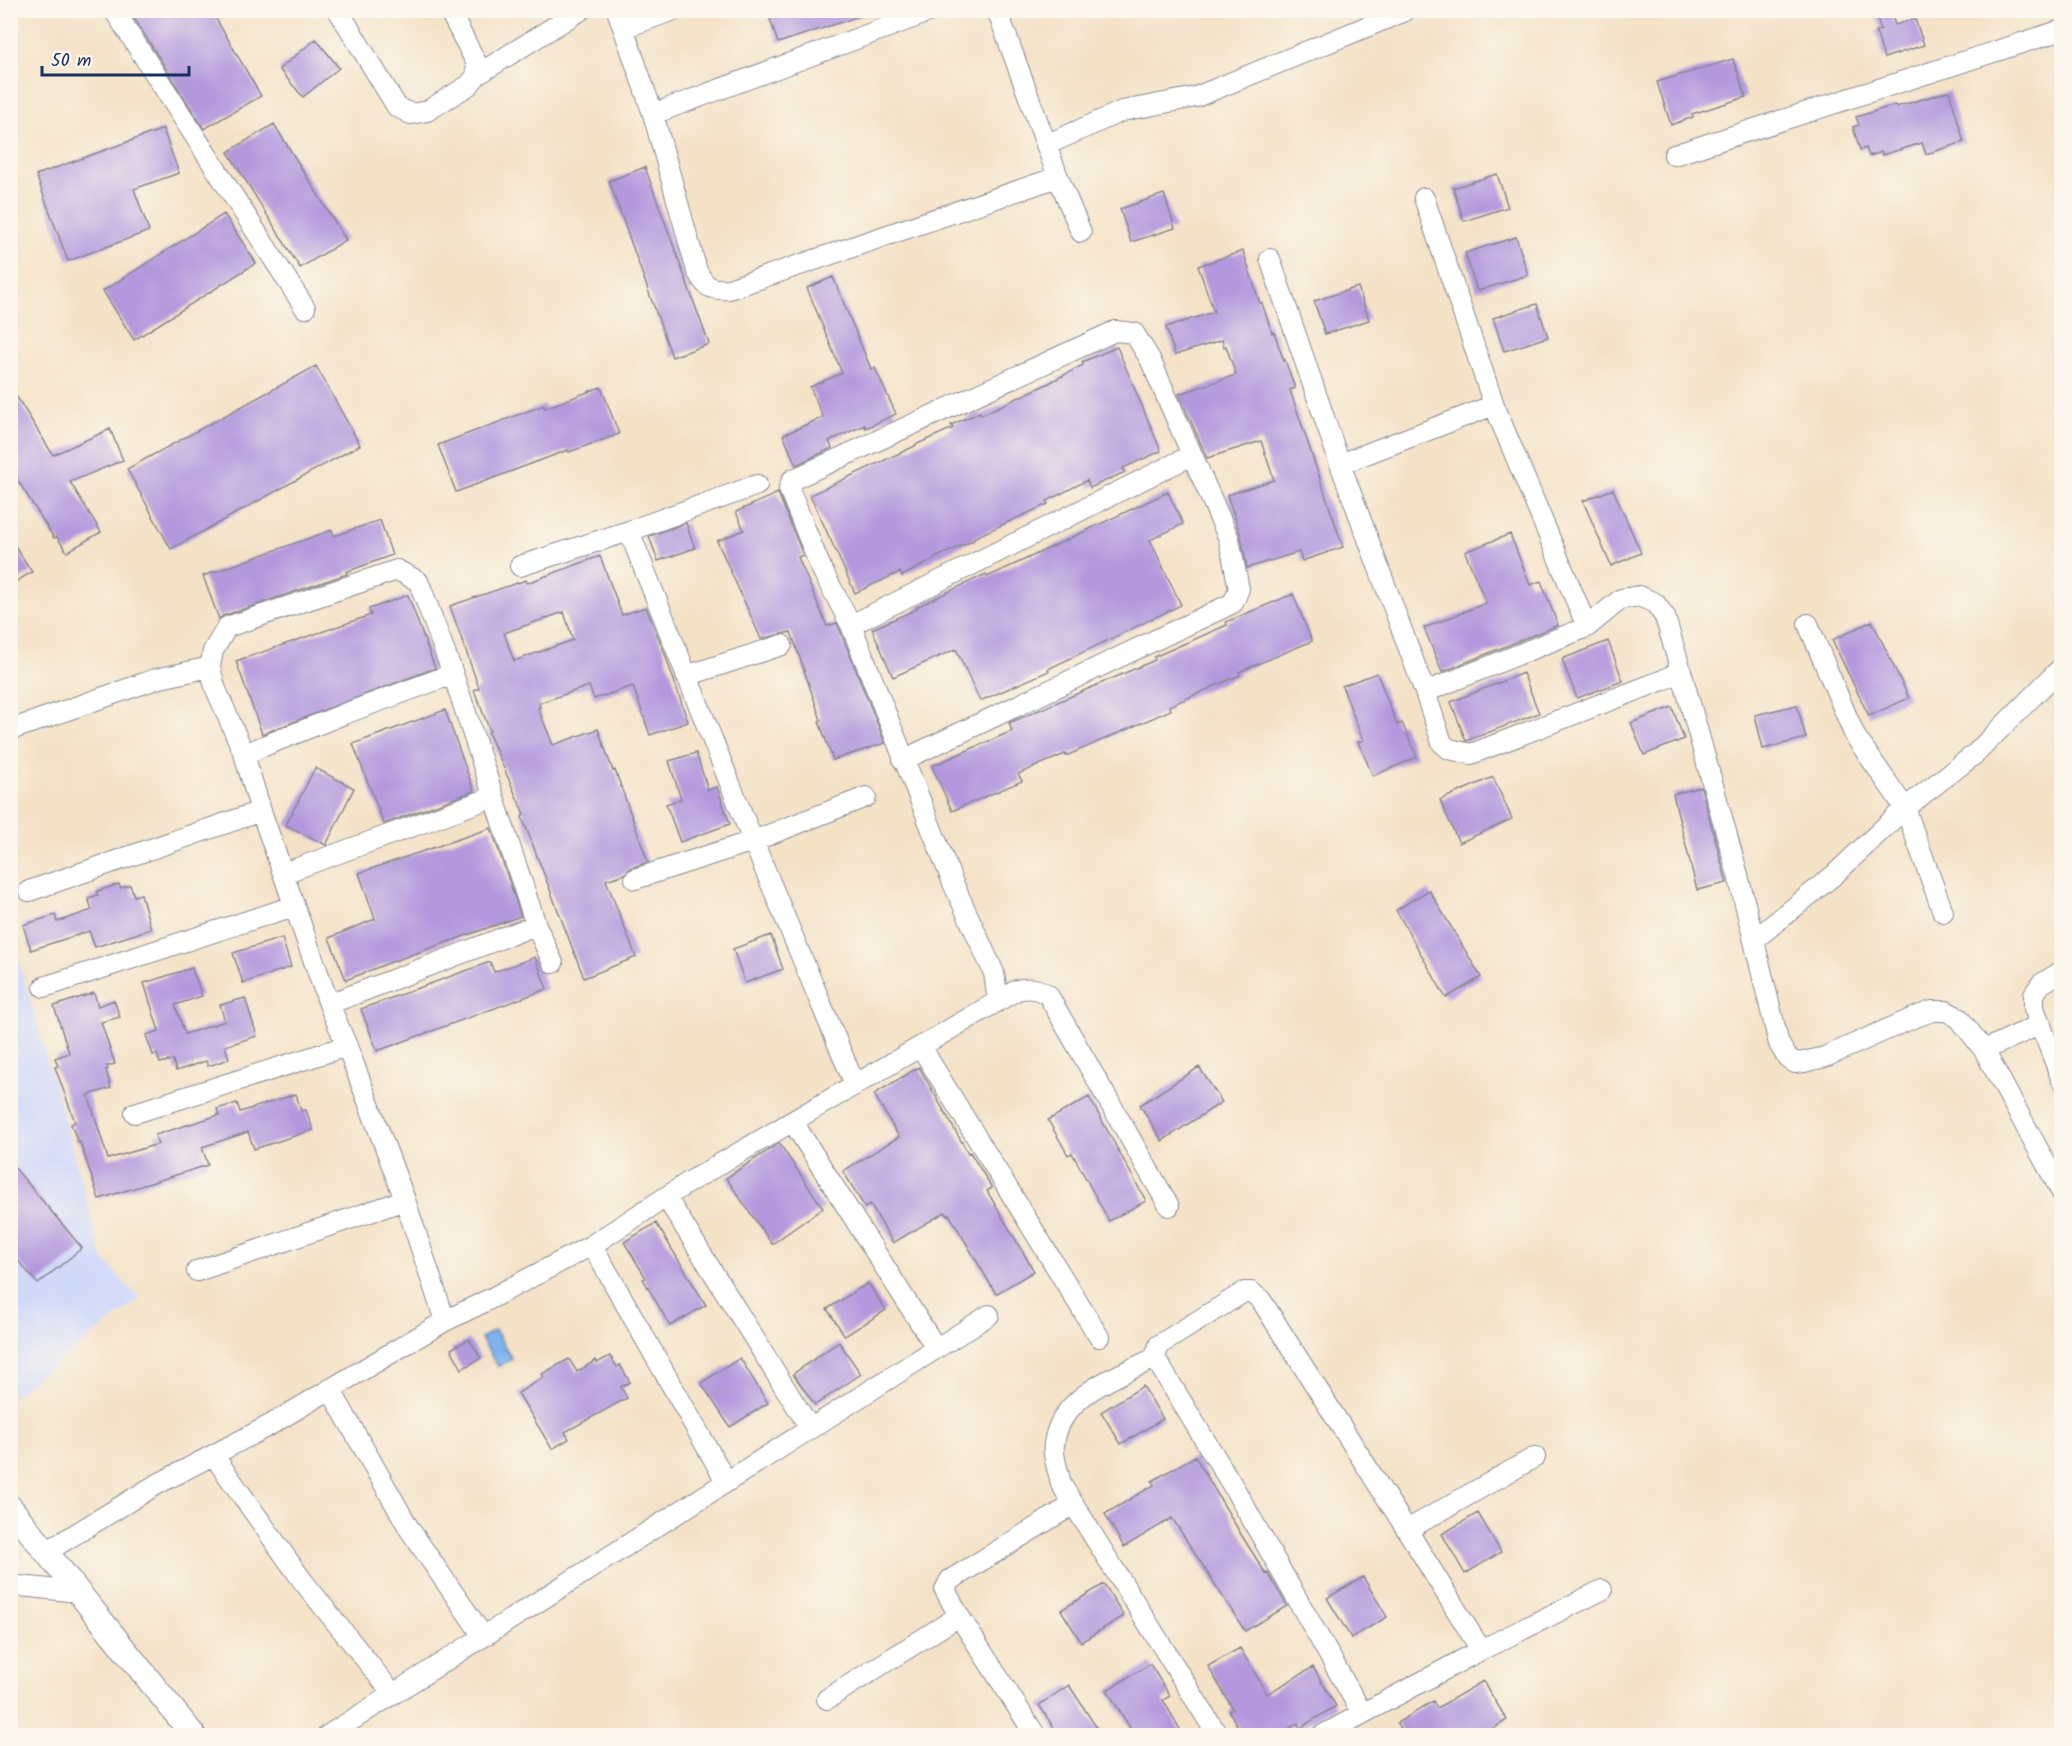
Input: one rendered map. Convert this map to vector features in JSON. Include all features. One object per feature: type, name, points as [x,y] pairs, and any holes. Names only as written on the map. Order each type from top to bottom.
[{"type":"main road","points":[[10,1507],[194,1736]]},
{"type":"street","points":[[114,10],[304,308]]},
{"type":"street","points":[[338,10],[397,107],[411,114],[427,111],[469,85],[477,75],[581,10]]},
{"type":"street","points":[[449,10],[476,62],[477,75]]},
{"type":"street","points":[[674,10],[621,19],[653,114],[697,271],[704,284],[714,290],[729,289],[1058,177]]},
{"type":"street","points":[[653,114],[934,10]]},
{"type":"street","points":[[997,10],[1058,177],[1081,232]]},
{"type":"street","points":[[1046,145],[1122,111],[1196,97],[1405,11]]},
{"type":"street","points":[[1674,155],[2061,30]]},
{"type":"street","points":[[1424,198],[1494,405],[1587,627]]},
{"type":"street","points":[[1270,259],[1340,464],[1442,743],[1449,749],[1471,754],[1681,671]]},
{"type":"street","points":[[903,760],[1233,603],[1239,589],[1229,539],[1150,359],[1134,333],[1115,331],[792,480],[789,489],[821,568],[851,625],[903,760],[952,884],[994,973],[998,1001]]},
{"type":"street","points":[[1340,464],[1494,405]]},
{"type":"street","points":[[851,625],[1192,455]]},
{"type":"street","points":[[520,566],[629,531],[758,485]]},
{"type":"street","points":[[629,531],[753,841],[855,1084]]},
{"type":"street","points":[[445,1321],[405,1200],[347,1046],[328,1004],[261,811],[244,754],[215,687],[210,667],[213,651],[227,627],[397,570],[418,581],[453,675],[536,925],[553,963]]},
{"type":"street","points":[[1425,692],[1587,627],[1621,599],[1638,596],[1655,603],[1665,617],[1681,671],[1738,875],[1779,1044],[1787,1057],[1795,1062],[1825,1057],[1932,1011],[1946,1011],[1959,1018],[1984,1050],[2061,1192]]},
{"type":"street","points":[[1808,624],[1855,736],[1905,808],[1943,912]]},
{"type":"street","points":[[686,676],[782,645]]},
{"type":"street","points":[[10,730],[156,679],[210,667]]},
{"type":"street","points":[[1754,940],[1834,875],[1905,808],[1975,754],[2061,667]]},
{"type":"street","points":[[244,754],[344,714],[453,675]]},
{"type":"street","points":[[284,873],[493,797]]},
{"type":"street","points":[[635,879],[753,841],[866,797]]},
{"type":"street","points":[[29,891],[261,811]]},
{"type":"street","points":[[44,987],[294,906]]},
{"type":"street","points":[[328,1004],[536,925]]},
{"type":"street","points":[[2061,971],[2041,984],[2034,994],[2034,1008],[2061,1080]]},
{"type":"street","points":[[46,1552],[154,1486],[214,1456],[445,1321],[592,1245],[689,1182],[1017,990],[1029,987],[1047,995],[1169,1206]]},
{"type":"street","points":[[1984,1050],[2041,1024]]},
{"type":"street","points":[[135,1113],[347,1046]]},
{"type":"street","points":[[921,1047],[1099,1337]]},
{"type":"street","points":[[793,1122],[936,1348]]},
{"type":"street","points":[[666,1197],[810,1428]]},
{"type":"street","points":[[197,1271],[405,1200]]},
{"type":"street","points":[[592,1245],[726,1480]]},
{"type":"street","points":[[1218,1736],[1061,1484],[1053,1445],[1060,1420],[1089,1390],[1155,1358],[1159,1346],[1244,1292],[1257,1295],[1481,1650]]},
{"type":"street","points":[[327,1736],[726,1480],[989,1315]]},
{"type":"street","points":[[1155,1358],[1234,1488],[1362,1713]]},
{"type":"street","points":[[330,1389],[410,1530],[483,1636]]},
{"type":"street","points":[[214,1456],[302,1580],[393,1694]]},
{"type":"street","points":[[1407,1530],[1535,1457]]},
{"type":"street","points":[[1036,1736],[959,1616],[945,1590],[950,1580],[1074,1504]]},
{"type":"street","points":[[10,1586],[78,1592]]},
{"type":"street","points":[[1321,1736],[1481,1650],[1602,1590]]},
{"type":"street","points":[[827,1699],[959,1616]]},
{"type":"shaded area","points":[[18,956],[103,1259],[140,1299],[11,1398],[10,961]]},
{"type":"water","points":[[495,1330],[512,1359],[498,1367],[481,1338]]},
{"type":"building","points":[[139,10],[211,10],[261,96],[204,129],[132,15]]},
{"type":"building","points":[[767,10],[869,10],[869,13],[778,43]]},
{"type":"building","points":[[1874,10],[1890,10],[1895,25],[1915,19],[1924,45],[1884,58],[1876,31],[1881,30]]},
{"type":"building","points":[[316,39],[339,68],[303,97],[279,69]]},
{"type":"building","points":[[1733,59],[1746,97],[1692,114],[1693,117],[1671,125],[1657,82]]},
{"type":"building","points":[[1949,91],[1964,142],[1926,154],[1922,143],[1882,155],[1882,152],[1869,156],[1866,148],[1860,150],[1853,127],[1859,125],[1856,117]]},
{"type":"building","points":[[274,124],[346,240],[300,268],[228,152]]},
{"type":"building","points":[[163,129],[179,173],[134,189],[149,231],[68,261],[36,175]]},
{"type":"building","points":[[645,167],[709,344],[672,357],[609,181]]},
{"type":"building","points":[[1497,174],[1508,207],[1464,221],[1453,188]]},
{"type":"building","points":[[1164,194],[1175,228],[1131,242],[1120,209]]},
{"type":"building","points":[[224,214],[256,263],[134,340],[103,291]]},
{"type":"building","points":[[1516,237],[1528,275],[1477,291],[1465,253]]},
{"type":"building","points":[[1243,251],[1260,303],[1262,303],[1272,333],[1274,332],[1295,388],[1290,390],[1343,547],[1302,561],[1299,552],[1247,568],[1241,536],[1227,495],[1274,480],[1261,441],[1207,458],[1179,394],[1236,375],[1222,340],[1175,355],[1166,327],[1214,312],[1198,266]]},
{"type":"building","points":[[833,277],[871,369],[875,368],[896,414],[829,441],[832,448],[796,465],[783,435],[823,417],[810,387],[842,373],[807,288]]},
{"type":"building","points":[[1358,287],[1369,320],[1325,334],[1314,301]]},
{"type":"building","points":[[1537,304],[1548,337],[1504,351],[1493,318]]},
{"type":"building","points":[[1117,347],[1161,451],[1123,468],[1125,472],[1090,488],[1087,480],[1047,501],[1048,504],[973,538],[974,540],[902,576],[900,572],[855,593],[810,495],[953,428],[951,425],[980,412],[981,415],[1047,384],[1083,365],[1082,362]]},
{"type":"building","points":[[316,366],[360,445],[171,549],[127,469]]},
{"type":"building","points":[[10,386],[53,455],[110,429],[123,460],[70,482],[101,532],[67,552],[57,537],[54,538],[10,468]]},
{"type":"building","points":[[601,387],[619,434],[569,452],[568,450],[456,492],[438,445],[544,405],[545,408]]},
{"type":"building","points":[[1613,489],[1641,553],[1611,566],[1583,501]]},
{"type":"building","points":[[1168,492],[1183,524],[1150,540],[1181,605],[1048,669],[1049,671],[980,701],[956,649],[893,677],[872,629],[986,574],[987,577]]},
{"type":"building","points":[[778,493],[803,555],[798,557],[827,626],[837,623],[885,743],[833,760],[791,632],[761,639],[717,541],[744,530],[736,512]]},
{"type":"building","points":[[380,520],[392,555],[346,572],[347,574],[219,619],[203,576],[332,530],[334,536]]},
{"type":"building","points":[[686,523],[695,548],[658,561],[649,536]]},
{"type":"building","points":[[1510,534],[1530,585],[1541,581],[1558,625],[1442,672],[1424,628],[1486,603],[1465,552]]},
{"type":"building","points":[[10,538],[32,572],[10,585]]},
{"type":"building","points":[[600,556],[622,615],[646,607],[688,722],[650,735],[633,686],[594,699],[589,686],[539,703],[538,708],[553,745],[598,729],[648,862],[631,868],[625,874],[606,880],[636,957],[584,978],[522,817],[524,814],[488,732],[490,731],[474,690],[479,688],[450,606],[526,580],[527,583]],"holes":[[[564,612],[573,640],[514,661],[504,633]]]},
{"type":"building","points":[[1293,594],[1312,641],[1239,672],[1240,675],[1169,706],[1171,710],[1066,756],[1065,754],[1018,774],[1022,781],[952,811],[932,766],[1012,731],[1009,723],[1155,660],[1154,657],[1227,625],[1226,622]]},
{"type":"building","points":[[408,595],[435,668],[262,734],[236,661],[371,615],[369,609]]},
{"type":"building","points":[[1872,621],[1909,698],[1869,716],[1832,640]]},
{"type":"building","points":[[1608,641],[1623,681],[1577,698],[1562,659]]},
{"type":"building","points":[[1377,673],[1397,725],[1402,723],[1417,757],[1373,776],[1358,742],[1363,740],[1342,686]]},
{"type":"building","points":[[1523,673],[1539,713],[1466,741],[1451,702]]},
{"type":"building","points":[[1797,705],[1806,738],[1763,749],[1755,715]]},
{"type":"building","points":[[1672,707],[1684,739],[1644,755],[1631,723]]},
{"type":"building","points":[[445,710],[474,791],[384,824],[353,744]]},
{"type":"building","points":[[696,753],[708,790],[717,787],[730,824],[680,842],[666,804],[681,799],[669,761]]},
{"type":"building","points":[[315,768],[354,788],[326,845],[286,825]]},
{"type":"building","points":[[1493,777],[1512,819],[1459,843],[1440,800]]},
{"type":"building","points":[[1701,787],[1727,883],[1697,890],[1673,794]]},
{"type":"building","points":[[491,828],[521,916],[346,980],[329,938],[375,919],[359,873]]},
{"type":"building","points":[[119,884],[120,888],[130,885],[134,896],[141,894],[151,929],[95,947],[89,931],[31,950],[23,925],[55,915],[57,922],[92,910],[88,898],[98,895],[97,891]]},
{"type":"building","points":[[1429,890],[1481,977],[1446,998],[1396,910]]},
{"type":"building","points":[[771,935],[783,969],[745,983],[733,949]]},
{"type":"building","points":[[282,938],[291,967],[243,983],[233,953]]},
{"type":"building","points":[[535,957],[547,989],[377,1051],[361,1009],[490,962],[494,972]]},
{"type":"building","points":[[192,968],[202,996],[175,1005],[185,1034],[225,1021],[220,1005],[245,998],[257,1036],[225,1046],[229,1059],[208,1066],[206,1061],[176,1071],[173,1060],[160,1063],[157,1054],[153,1055],[146,1035],[159,1031],[144,983]]},
{"type":"building","points":[[94,993],[98,1006],[114,1000],[120,1017],[101,1022],[115,1064],[107,1066],[106,1070],[111,1088],[88,1095],[108,1159],[158,1144],[155,1135],[219,1115],[217,1109],[237,1103],[240,1112],[296,1094],[301,1111],[306,1110],[313,1130],[254,1149],[248,1132],[202,1147],[208,1165],[99,1199],[80,1142],[78,1143],[71,1124],[75,1122],[55,1067],[58,1066],[55,1058],[69,1053],[54,1006]]},
{"type":"building","points":[[919,1067],[968,1153],[970,1152],[992,1188],[987,1191],[1034,1271],[996,1294],[949,1214],[945,1212],[893,1243],[870,1204],[865,1208],[843,1171],[899,1137],[874,1094]]},
{"type":"building","points":[[1199,1067],[1222,1102],[1162,1141],[1140,1105]]},
{"type":"building","points":[[1089,1097],[1146,1201],[1109,1221],[1072,1153],[1068,1155],[1048,1120]]},
{"type":"building","points":[[779,1143],[823,1208],[772,1244],[726,1178]]},
{"type":"building","points":[[10,1162],[82,1248],[38,1284],[10,1251]]},
{"type":"building","points":[[656,1223],[706,1305],[670,1326],[643,1279],[646,1278],[624,1242]]},
{"type":"building","points":[[868,1283],[886,1310],[845,1336],[827,1309]]},
{"type":"building","points":[[469,1339],[481,1358],[462,1369],[451,1349]]},
{"type":"building","points":[[839,1342],[861,1374],[815,1405],[793,1374]]},
{"type":"building","points":[[610,1356],[617,1367],[620,1365],[630,1382],[621,1387],[627,1398],[565,1432],[569,1439],[552,1449],[518,1393],[544,1377],[542,1374],[569,1359],[577,1372],[596,1360],[597,1363]]},
{"type":"building","points":[[740,1358],[768,1403],[730,1427],[701,1383]]},
{"type":"building","points":[[1143,1386],[1163,1419],[1121,1444],[1101,1412]]},
{"type":"building","points":[[1195,1456],[1287,1606],[1245,1631],[1172,1518],[1124,1547],[1105,1514],[1154,1485],[1152,1481]]},
{"type":"building","points":[[1478,1513],[1501,1552],[1465,1574],[1442,1534]]},
{"type":"building","points":[[1363,1577],[1387,1617],[1351,1638],[1327,1598]]},
{"type":"building","points":[[1104,1584],[1124,1616],[1081,1642],[1061,1610]]},
{"type":"building","points":[[1240,1648],[1267,1694],[1313,1667],[1336,1706],[1300,1728],[1298,1723],[1277,1736],[1243,1736],[1229,1711],[1233,1709],[1208,1666]]},
{"type":"building","points":[[1150,1664],[1170,1696],[1163,1700],[1184,1736],[1135,1736],[1107,1690]]},
{"type":"building","points":[[1483,1681],[1507,1720],[1481,1736],[1404,1736],[1397,1723],[1433,1701],[1437,1708]]},
{"type":"building","points":[[1069,1685],[1102,1736],[1059,1736],[1039,1705]]}]
